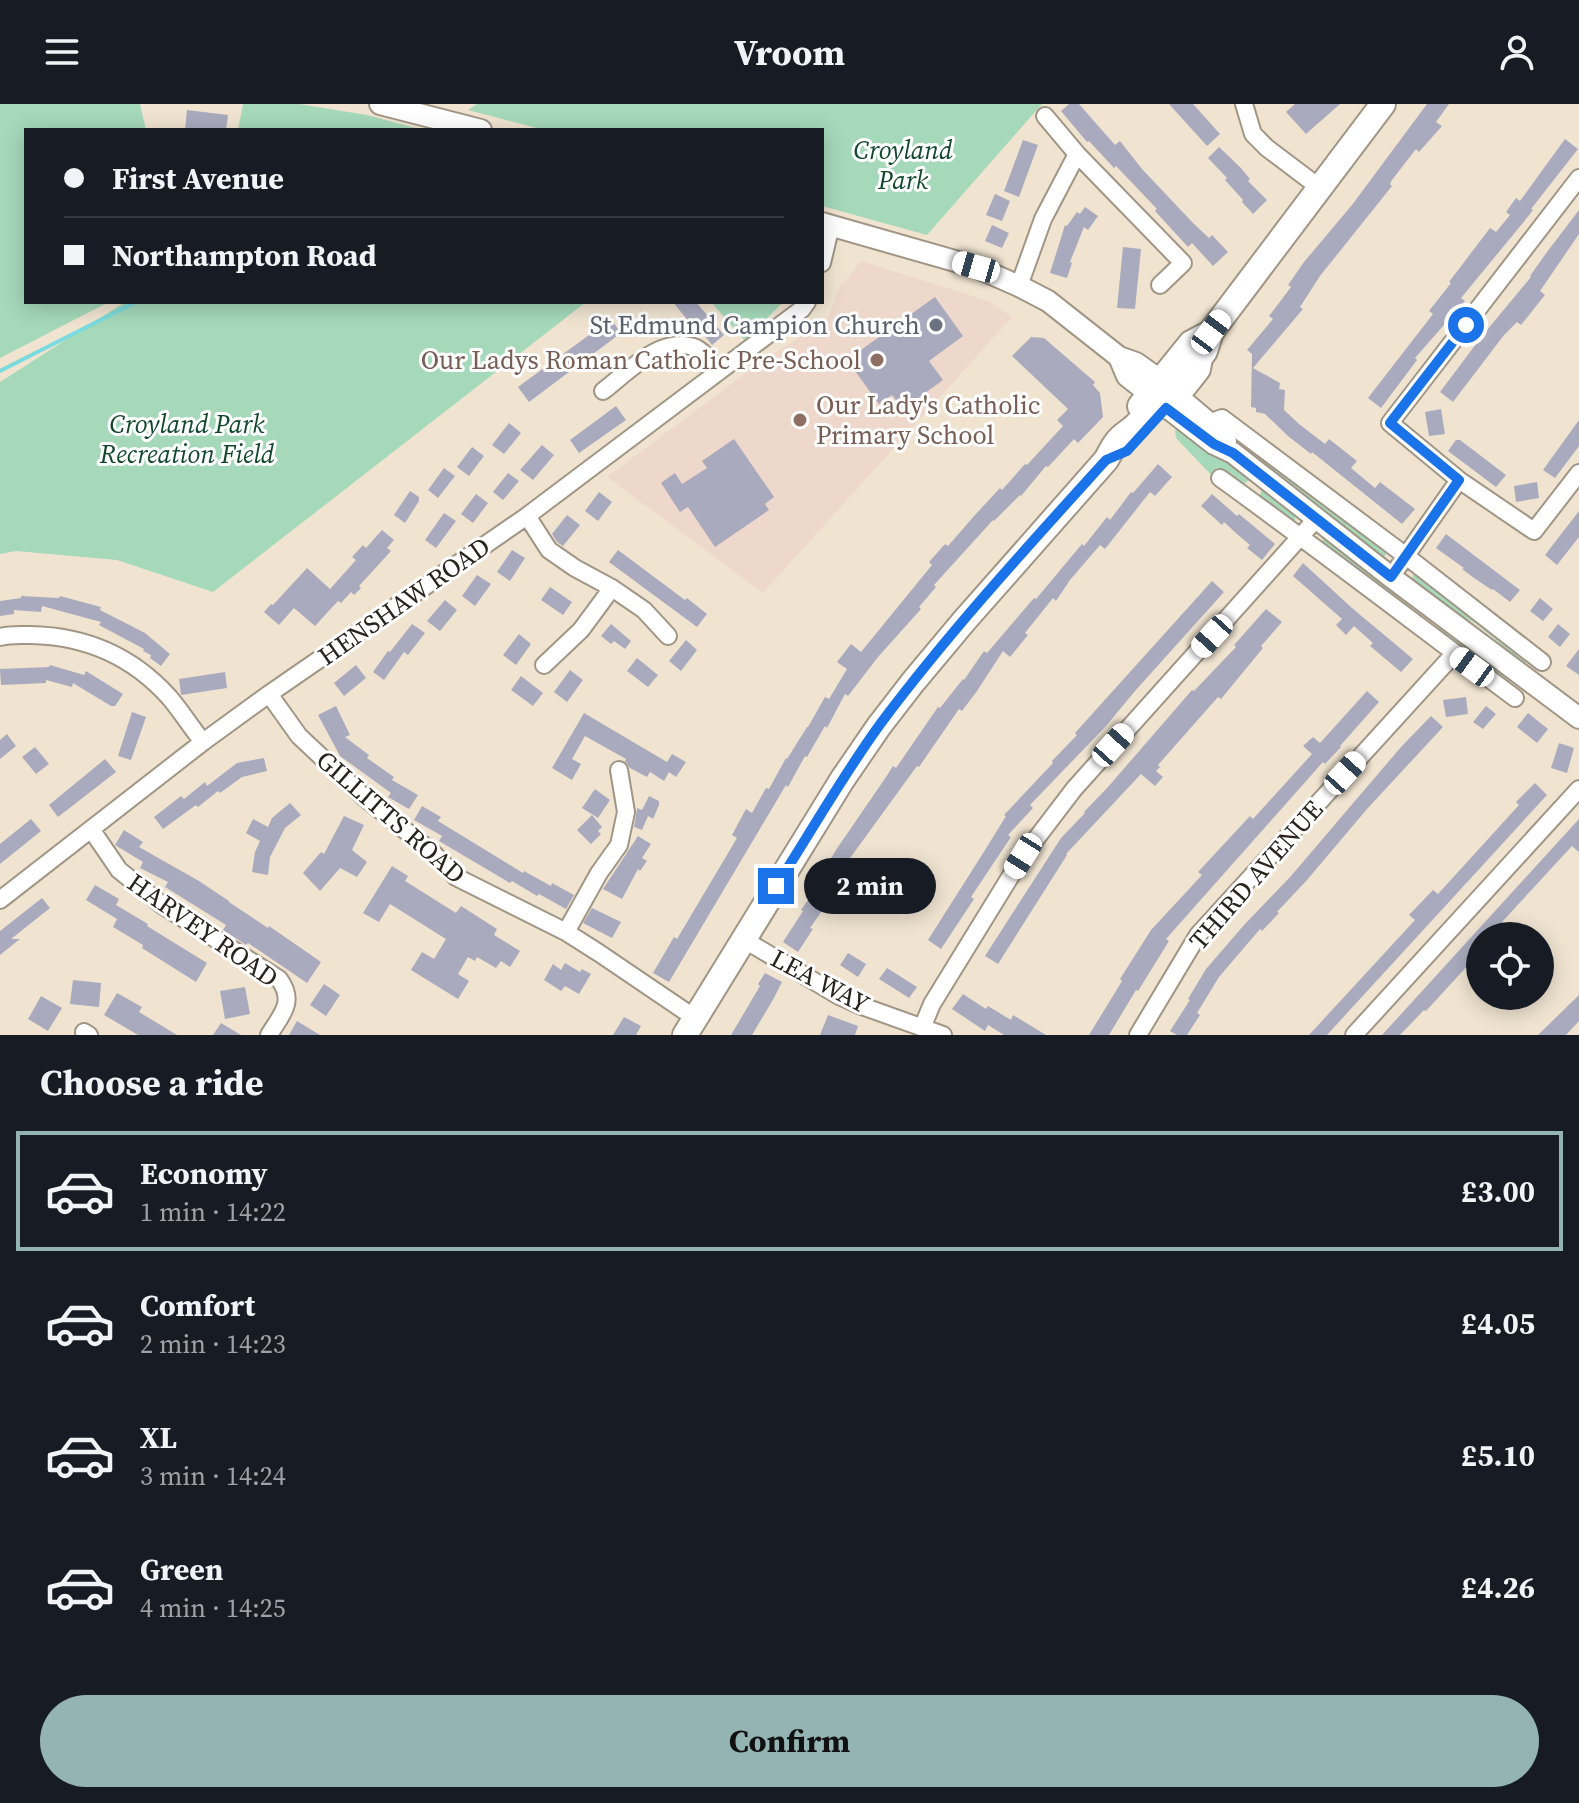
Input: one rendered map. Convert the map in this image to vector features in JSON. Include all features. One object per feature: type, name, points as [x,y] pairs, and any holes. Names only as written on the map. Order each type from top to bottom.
[{"type":"main road","points":[[690,1027],[842,780],[887,715],[964,621],[1106,460],[1126,423],[1198,369],[1211,332],[1383,104]]},
{"type":"main road","points":[[1106,460],[1127,451],[1163,395],[1191,343],[1211,332]]},
{"type":"street","points":[[380,104],[473,128]]},
{"type":"street","points":[[1244,104],[1253,134],[1320,188]]},
{"type":"street","points":[[1045,116],[1077,154],[1183,263],[1160,285]]},
{"type":"street","points":[[1019,286],[1043,219],[1077,154]]},
{"type":"street","points":[[1579,178],[1390,423],[1459,480],[1534,531],[1579,473]]},
{"type":"street","points":[[826,224],[976,267],[1048,301],[1119,357],[1127,376],[1209,423],[1223,436],[1233,453]]},
{"type":"street","name":"HENSHAW ROAD","points":[[0,900],[203,742],[527,516],[806,304]]},
{"type":"street","points":[[603,391],[649,356],[675,344],[699,349],[718,371]]},
{"type":"street","points":[[1163,395],[1214,444],[1233,453],[1579,718]]},
{"type":"street","points":[[1209,423],[1222,418],[1542,662]]},
{"type":"street","points":[[1220,478],[1515,698]]},
{"type":"street","points":[[1391,577],[1459,480]]},
{"type":"street","points":[[527,516],[549,550],[644,610],[668,636]]},
{"type":"street","points":[[922,1028],[932,1004],[1023,856],[1074,789],[1317,518]]},
{"type":"street","points":[[544,665],[581,630],[612,588]]},
{"type":"street","points":[[0,637],[54,636],[96,645],[133,666],[168,696],[203,742]]},
{"type":"street","name":"THIRD AVENUE","points":[[1138,1035],[1198,935],[1454,654]]},
{"type":"street","name":"GILLITTS ROAD","points":[[269,694],[299,736],[365,798],[432,852],[456,877],[566,932],[609,959],[690,1027]]},
{"type":"street","points":[[566,932],[599,873],[619,845],[626,812],[619,770]]},
{"type":"street","points":[[1354,1035],[1579,789]]},
{"type":"street","name":"HARVEY ROAD","points":[[91,829],[119,870],[162,905],[279,979],[288,998],[286,1008],[269,1035]]},
{"type":"street","name":"LEA WAY","points":[[743,939],[839,996],[943,1035]]},
{"type":"shaded area","name":"Our Lady's Catholic Primary School","points":[[861,261],[988,301],[1012,317],[763,593],[607,477],[758,364],[827,320],[840,287]]},
{"type":"green space","points":[[0,104],[140,104],[146,128],[24,128],[24,304],[105,304],[0,358]]},
{"type":"green space","points":[[243,104],[299,104],[367,115],[416,128],[238,128]]},
{"type":"green space","name":"Croyland Park","points":[[477,104],[1042,104],[927,235],[824,207],[824,128],[536,128],[468,110]]},
{"type":"green space","name":"Croyland Park Recreation Field","points":[[122,304],[583,304],[213,592],[117,560],[16,551],[0,554],[0,382]]},
{"type":"green space","points":[[713,304],[781,304],[745,341]]},
{"type":"green space","points":[[1179,426],[1251,479],[1243,484],[1217,481],[1176,438],[1175,431]]},
{"type":"green space","points":[[1223,428],[1387,552],[1385,556],[1381,557],[1323,515]]},
{"type":"green space","points":[[1262,488],[1296,513],[1295,520],[1292,522],[1261,500]]},
{"type":"green space","points":[[1325,537],[1390,585],[1415,612],[1464,640],[1513,678],[1509,682],[1500,682],[1321,543]]},
{"type":"green space","points":[[1419,573],[1524,653],[1526,662],[1523,667],[1475,623],[1446,608],[1414,585],[1413,575]]},
{"type":"building","points":[[1069,104],[1079,104],[1115,145],[1120,141],[1194,224],[1209,238],[1212,235],[1228,252],[1213,266],[1192,243],[1188,247],[1155,211],[1157,209],[1116,166],[1114,168],[1087,142],[1061,111]]},
{"type":"building","points":[[1169,104],[1193,104],[1220,134],[1207,146]]},
{"type":"building","points":[[1295,104],[1340,104],[1306,134],[1286,112]]},
{"type":"building","points":[[1427,104],[1449,104],[1436,122],[1442,126],[1419,152],[1416,149],[1392,180],[1392,186],[1320,276],[1300,307],[1303,309],[1253,368],[1280,383],[1279,389],[1285,390],[1284,410],[1299,424],[1325,444],[1329,439],[1357,461],[1351,468],[1375,488],[1380,482],[1415,509],[1402,524],[1288,436],[1265,414],[1251,407],[1252,354],[1247,350],[1273,319],[1269,316],[1291,287],[1288,285],[1304,262],[1352,205]]},
{"type":"building","points":[[187,110],[228,115],[226,128],[185,128]]},
{"type":"building","points":[[1565,139],[1578,149],[1461,298],[1465,301],[1415,358],[1417,360],[1381,408],[1368,398],[1433,314],[1429,311],[1490,228],[1496,232],[1510,215],[1506,212],[1516,198],[1520,201]]},
{"type":"building","points":[[1023,140],[1038,145],[1019,197],[1004,191]]},
{"type":"building","points":[[1219,147],[1267,200],[1253,214],[1208,158]]},
{"type":"building","points":[[995,194],[1010,201],[1002,221],[986,215]]},
{"type":"building","points":[[1085,207],[1098,216],[1088,230],[1084,227],[1067,278],[1050,273],[1065,225]]},
{"type":"building","points":[[1579,210],[1579,234],[1540,291],[1545,295],[1521,325],[1517,322],[1504,335],[1453,402],[1440,392],[1531,277]]},
{"type":"building","points":[[992,225],[1009,233],[1002,248],[985,241]]},
{"type":"building","points":[[1123,247],[1141,249],[1135,309],[1117,308]]},
{"type":"building","points":[[935,297],[963,336],[929,361],[943,380],[903,409],[892,395],[879,404],[847,360]]},
{"type":"building","points":[[675,304],[698,304],[724,335],[712,345],[700,330],[697,332]]},
{"type":"building","points":[[611,319],[621,333],[529,402],[518,387]]},
{"type":"building","points":[[1031,337],[1044,338],[1095,382],[1093,385],[1100,393],[1103,417],[1078,443],[1074,439],[1021,496],[993,520],[934,585],[936,587],[919,607],[921,609],[848,696],[845,694],[827,728],[825,726],[805,756],[788,787],[786,785],[669,982],[653,973],[674,937],[677,939],[737,838],[732,835],[746,809],[752,813],[825,697],[829,699],[847,669],[837,662],[851,644],[861,652],[932,565],[929,562],[945,544],[948,546],[1000,488],[1002,490],[1063,426],[1057,420],[1068,409],[1012,356]]},
{"type":"building","points":[[616,406],[626,420],[579,453],[570,440]]},
{"type":"building","points":[[1441,409],[1445,434],[1429,436],[1425,412]]},
{"type":"building","points":[[1579,420],[1579,446],[1555,478],[1543,470]]},
{"type":"building","points":[[509,423],[521,433],[504,454],[492,445]]},
{"type":"building","points":[[734,439],[774,497],[765,504],[769,510],[715,547],[688,507],[680,512],[661,483],[675,473],[682,484],[707,468],[702,461]]},
{"type":"building","points":[[1456,440],[1506,475],[1496,487],[1448,451]]},
{"type":"building","points":[[542,445],[554,455],[533,480],[520,470]]},
{"type":"building","points":[[472,447],[484,456],[469,476],[457,467]]},
{"type":"building","points":[[1158,464],[1172,477],[1155,496],[1150,492],[1105,549],[1100,545],[1056,601],[1053,598],[1010,657],[1003,651],[977,691],[962,711],[959,709],[845,865],[826,896],[830,899],[798,952],[783,942],[838,847],[938,707],[964,680],[984,651],[987,653],[1082,544],[1084,546],[1107,517],[1110,520]]},
{"type":"building","points":[[444,468],[455,476],[438,498],[428,490]]},
{"type":"building","points":[[508,473],[519,481],[503,500],[493,492]]},
{"type":"building","points":[[1537,482],[1539,498],[1516,502],[1514,486]]},
{"type":"building","points":[[410,491],[419,497],[419,501],[405,523],[394,515]]},
{"type":"building","points":[[599,492],[612,502],[598,521],[585,511]]},
{"type":"building","points":[[476,494],[488,503],[473,523],[461,514]]},
{"type":"building","points":[[1212,494],[1275,544],[1262,560],[1247,548],[1250,545],[1201,506]]},
{"type":"building","points":[[1579,511],[1579,537],[1557,565],[1545,555]]},
{"type":"building","points":[[444,513],[456,521],[436,548],[425,540]]},
{"type":"building","points":[[567,515],[580,525],[563,546],[552,534]]},
{"type":"building","points":[[382,530],[394,540],[387,548],[391,551],[354,595],[351,592],[341,603],[338,601],[315,626],[294,608],[279,625],[264,612],[307,568],[330,589],[356,560],[352,557],[363,545],[366,548]]},
{"type":"building","points":[[1446,534],[1520,590],[1510,602],[1436,548]]},
{"type":"building","points":[[512,550],[525,558],[510,581],[497,572]]},
{"type":"building","points":[[618,550],[707,614],[697,627],[609,562]]},
{"type":"building","points":[[1303,563],[1413,659],[1401,672],[1370,646],[1373,643],[1354,626],[1346,635],[1336,625],[1342,619],[1293,576]]},
{"type":"building","points":[[477,575],[491,584],[475,606],[462,596]]},
{"type":"building","points":[[1212,581],[1224,592],[1106,726],[1030,805],[1033,808],[1008,835],[1011,837],[941,949],[928,940],[1004,815]]},
{"type":"building","points":[[550,587],[572,602],[563,615],[541,600]]},
{"type":"building","points":[[21,596],[60,596],[101,607],[100,610],[145,633],[170,654],[161,666],[144,649],[99,625],[101,622],[42,606],[41,612],[14,610],[14,614],[0,616],[0,601]]},
{"type":"building","points":[[1540,598],[1553,609],[1543,621],[1530,611]]},
{"type":"building","points":[[445,600],[457,610],[440,631],[427,621]]},
{"type":"building","points":[[1266,609],[1282,622],[1221,699],[1218,697],[1158,765],[1160,767],[1156,771],[1163,777],[1155,786],[1141,774],[1066,854],[998,964],[985,956],[1061,838],[1192,690],[1236,647],[1234,645]]},
{"type":"building","points":[[412,624],[425,633],[408,655],[404,652],[384,680],[373,672]]},
{"type":"building","points":[[611,624],[631,641],[625,649],[601,636]]},
{"type":"building","points":[[1558,624],[1570,634],[1560,647],[1548,637]]},
{"type":"building","points":[[519,634],[531,644],[516,665],[503,655]]},
{"type":"building","points":[[686,640],[697,650],[681,671],[669,661]]},
{"type":"building","points":[[1579,649],[1579,675],[1566,666]]},
{"type":"building","points":[[637,658],[658,675],[648,687],[627,671]]},
{"type":"building","points":[[50,665],[84,675],[86,671],[123,694],[115,706],[111,706],[73,683],[72,687],[46,680],[46,683],[1,685],[0,669]]},
{"type":"building","points":[[356,665],[366,678],[344,696],[334,683]]},
{"type":"building","points":[[570,670],[583,680],[567,702],[554,692]]},
{"type":"building","points":[[225,672],[227,688],[181,695],[179,679]]},
{"type":"building","points":[[521,676],[543,693],[533,706],[511,690]]},
{"type":"building","points":[[1367,691],[1379,702],[1166,939],[1169,941],[1109,1035],[1089,1035],[1151,930],[1202,875],[1198,872],[1250,816],[1253,819],[1312,754],[1303,746],[1313,737],[1320,743]]},
{"type":"building","points":[[1466,697],[1468,714],[1446,717],[1443,700]]},
{"type":"building","points":[[336,706],[350,735],[345,737],[394,777],[392,780],[418,795],[409,809],[388,797],[391,793],[340,756],[318,715]]},
{"type":"building","points":[[1486,706],[1496,714],[1483,729],[1473,722]]},
{"type":"building","points":[[132,712],[146,717],[131,760],[118,756]]},
{"type":"building","points":[[584,713],[667,762],[672,754],[686,762],[676,777],[669,772],[664,781],[650,772],[647,777],[630,768],[626,759],[585,736],[572,759],[581,764],[572,780],[552,768]]},
{"type":"building","points":[[1528,713],[1548,729],[1537,743],[1517,727]]},
{"type":"building","points":[[1431,716],[1443,727],[1219,977],[1187,1035],[1170,1031],[1206,969]]},
{"type":"building","points":[[7,734],[16,746],[0,759],[0,740]]},
{"type":"building","points":[[1559,743],[1574,748],[1567,773],[1551,768]]},
{"type":"building","points":[[35,747],[49,764],[36,774],[22,757]]},
{"type":"building","points":[[264,758],[267,771],[242,777],[163,829],[154,817],[181,796],[184,799],[205,782],[207,786],[237,763]]},
{"type":"building","points":[[105,759],[116,772],[58,817],[49,805]]},
{"type":"building","points":[[1535,783],[1547,795],[1327,1035],[1309,1035],[1415,920],[1409,915],[1433,890],[1438,894],[1519,805],[1516,802]]},
{"type":"building","points":[[595,789],[610,800],[598,818],[582,808]]},
{"type":"building","points":[[649,796],[659,801],[659,805],[653,819],[648,816],[642,830],[634,827],[637,808],[642,810]]},
{"type":"building","points":[[290,803],[301,815],[285,828],[270,857],[268,875],[252,872],[260,841],[246,833],[253,819],[268,827],[272,818]]},
{"type":"building","points":[[422,806],[441,817],[438,821],[523,873],[574,895],[566,909],[512,881],[510,883],[439,841],[442,836],[414,820]]},
{"type":"building","points":[[592,815],[602,827],[598,831],[601,834],[591,844],[577,830]]},
{"type":"building","points":[[344,816],[364,825],[352,850],[367,862],[357,877],[340,868],[320,891],[303,873],[321,852],[324,854]]},
{"type":"building","points":[[31,819],[41,831],[0,864],[0,844]]},
{"type":"building","points":[[1579,819],[1579,852],[1572,846],[1502,922],[1485,922]]},
{"type":"building","points":[[124,830],[143,842],[139,847],[199,881],[321,962],[307,983],[223,930],[226,925],[165,887],[168,882],[140,868],[143,862],[115,845]]},
{"type":"building","points":[[638,836],[651,844],[642,858],[647,861],[640,871],[638,869],[622,899],[603,889]]},
{"type":"building","points":[[392,866],[408,876],[405,881],[456,913],[461,906],[497,929],[494,935],[520,951],[510,967],[501,961],[496,968],[477,957],[475,961],[468,957],[458,974],[469,981],[458,999],[411,970],[422,952],[434,959],[446,939],[390,904],[379,922],[363,913]]},
{"type":"building","points":[[95,885],[119,899],[116,905],[207,963],[196,982],[113,927],[117,919],[86,900]]},
{"type":"building","points":[[42,898],[50,908],[11,939],[20,939],[0,955],[0,931]]},
{"type":"building","points":[[592,908],[621,922],[612,938],[583,923]]},
{"type":"building","points":[[1466,943],[1466,967],[1400,1035],[1382,1035]]},
{"type":"building","points":[[848,953],[866,964],[858,977],[840,965]]},
{"type":"building","points":[[565,963],[580,972],[582,969],[591,974],[579,994],[565,986],[561,991],[544,980],[553,964],[561,970]]},
{"type":"building","points":[[887,968],[917,987],[909,998],[879,979]]},
{"type":"building","points":[[765,973],[782,982],[774,998],[752,1035],[731,1035],[760,986],[758,984]]},
{"type":"building","points":[[73,980],[101,983],[99,1007],[70,1004]]},
{"type":"building","points":[[324,984],[340,995],[326,1016],[310,1005]]},
{"type":"building","points":[[245,987],[250,1014],[225,1019],[220,991]]},
{"type":"building","points":[[117,993],[142,1007],[139,1012],[177,1035],[138,1035],[104,1015]]},
{"type":"building","points":[[963,994],[1011,1020],[1013,1015],[1046,1035],[1004,1035],[988,1025],[985,1031],[952,1009]]},
{"type":"building","points":[[1579,995],[1579,1021],[1566,1035],[1538,1035]]},
{"type":"building","points":[[41,996],[62,1008],[48,1031],[28,1019]]},
{"type":"building","points":[[828,1015],[858,1026],[855,1035],[820,1035]]},
{"type":"building","points":[[624,1017],[641,1026],[636,1035],[613,1035]]},
{"type":"building","points":[[297,1021],[320,1035],[289,1035]]},
{"type":"building","points":[[221,1023],[241,1035],[213,1035]]},
{"type":"waterway","points":[[0,371],[132,304]]},
{"type":"place","name":"St Edmund Campion Church","points":[[936,325]]},
{"type":"place","name":"Our Ladys Roman Catholic Pre-School","points":[[877,360]]},
{"type":"place","name":"Our Lady's Catholic Primary School","points":[[800,420]]},
{"type":"route","points":[[776,886],[842,780],[913,682],[1106,460],[1127,451],[1166,408],[1214,444],[1233,453],[1391,577],[1459,480],[1390,423],[1466,325]]}]
